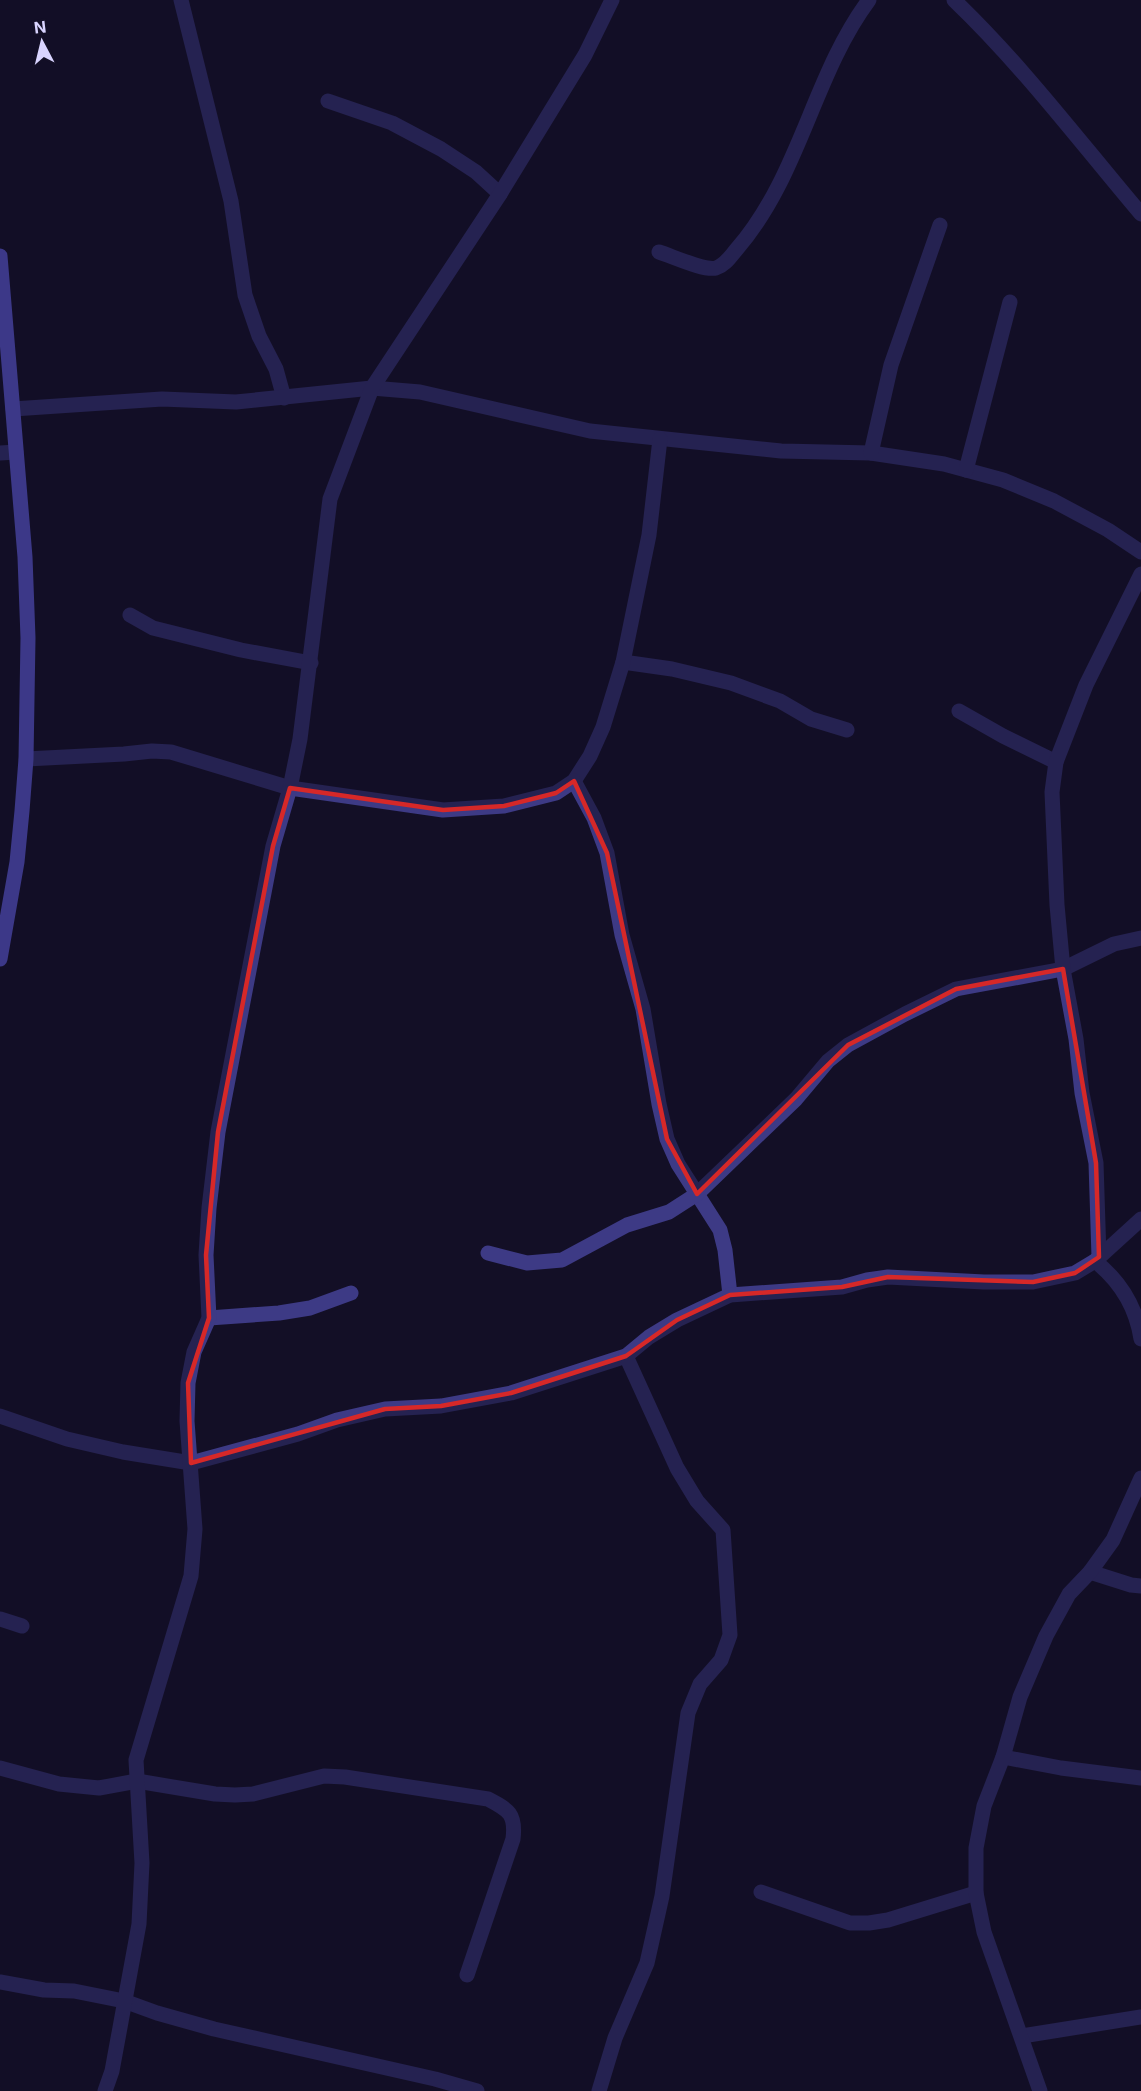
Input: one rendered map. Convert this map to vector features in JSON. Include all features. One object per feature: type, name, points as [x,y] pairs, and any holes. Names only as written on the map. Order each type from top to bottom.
[{"type":"main road","points":[[0,256],[25,557],[28,638],[26,759],[17,862],[0,959]]},
{"type":"street","points":[[181,0],[231,201],[245,295],[259,336],[276,369],[284,398]]},
{"type":"street","points":[[105,2091],[112,2071],[140,1913],[142,1863],[136,1760],[191,1576],[195,1529],[187,1421],[188,1383],[194,1352],[209,1318],[207,1243],[218,1132],[271,856],[290,788],[300,739],[330,499],[372,388],[500,194],[585,55],[612,0]]},
{"type":"street","points":[[659,252],[709,269],[723,265],[743,242],[784,177],[834,63],[856,18],[869,0]]},
{"type":"street","points":[[954,0],[1035,88],[1141,214]]},
{"type":"street","points":[[328,101],[392,123],[441,149],[476,172],[500,194]]},
{"type":"street","points":[[871,453],[891,364],[940,225]]},
{"type":"street","points":[[966,470],[1010,302]]},
{"type":"street","points":[[13,409],[162,399],[236,402],[372,388],[420,392],[590,430],[781,451],[871,453],[944,464],[1003,480],[1053,501],[1108,530],[1141,552]]},
{"type":"street","points":[[26,759],[152,751],[171,752],[290,788],[443,810],[504,807],[556,793],[574,781],[590,756],[603,728],[623,662],[649,535],[660,439]]},
{"type":"street","points":[[0,453],[16,452]]},
{"type":"street","points":[[1141,574],[1086,686],[1056,762],[1052,792],[1053,838],[1063,969],[1076,1039],[1082,1093],[1096,1163],[1097,1259],[1121,1285],[1132,1309],[1141,1339]]},
{"type":"street","points":[[130,615],[153,628],[241,650],[311,663]]},
{"type":"street","points":[[623,662],[672,669],[731,683],[780,701],[811,719],[847,730]]},
{"type":"street","points":[[959,711],[1056,762]]},
{"type":"street","points":[[574,781],[594,818],[607,853],[622,935],[643,1009],[667,1139],[678,1164],[720,1230],[725,1250],[730,1295]]},
{"type":"street","points":[[488,1253],[527,1263],[562,1260],[627,1225],[669,1212],[697,1194],[796,1099],[828,1061],[848,1045],[956,989],[1063,969],[1114,944],[1141,938]]},
{"type":"street","points":[[0,1416],[67,1439],[123,1452],[191,1463],[298,1434],[337,1420],[385,1409],[441,1406],[511,1393],[626,1356],[649,1336],[730,1295],[842,1287],[888,1277],[984,1282],[1033,1281],[1075,1273],[1097,1259],[1141,1219]]},
{"type":"street","points":[[209,1318],[300,1310],[351,1293]]},
{"type":"street","points":[[599,2091],[615,2038],[647,1963],[662,1896],[688,1713],[700,1684],[721,1660],[730,1635],[723,1530],[697,1501],[677,1468],[626,1356]]},
{"type":"street","points":[[1040,2091],[984,1932],[976,1893],[976,1848],[984,1806],[1003,1757],[1020,1697],[1046,1636],[1068,1594],[1090,1572],[1113,1540],[1141,1478]]},
{"type":"street","points":[[1090,1572],[1141,1586]]},
{"type":"street","points":[[0,1619],[22,1626]]},
{"type":"street","points":[[1003,1757],[1061,1768],[1141,1778]]},
{"type":"street","points":[[0,1768],[60,1784],[99,1788],[137,1781],[215,1794],[235,1795],[253,1794],[324,1776],[345,1777],[488,1799],[508,1809],[515,1825],[513,1839],[467,1975]]},
{"type":"street","points":[[761,1892],[850,1923],[888,1920],[976,1893]]},
{"type":"street","points":[[0,1982],[44,1990],[74,1991],[124,2001],[214,2029],[435,2079],[477,2091]]},
{"type":"street","points":[[1022,2036],[1141,2017]]},
{"type":"highlighted area","points":[[574,781],[607,853],[667,1139],[697,1194],[848,1045],[956,989],[1063,969],[1096,1163],[1099,1257],[1095,1261],[1075,1273],[1033,1282],[888,1277],[842,1287],[730,1295],[677,1320],[626,1356],[511,1393],[441,1406],[385,1409],[191,1463],[188,1383],[209,1318],[206,1255],[218,1132],[273,846],[290,788],[443,810],[504,806],[556,793]]}]
